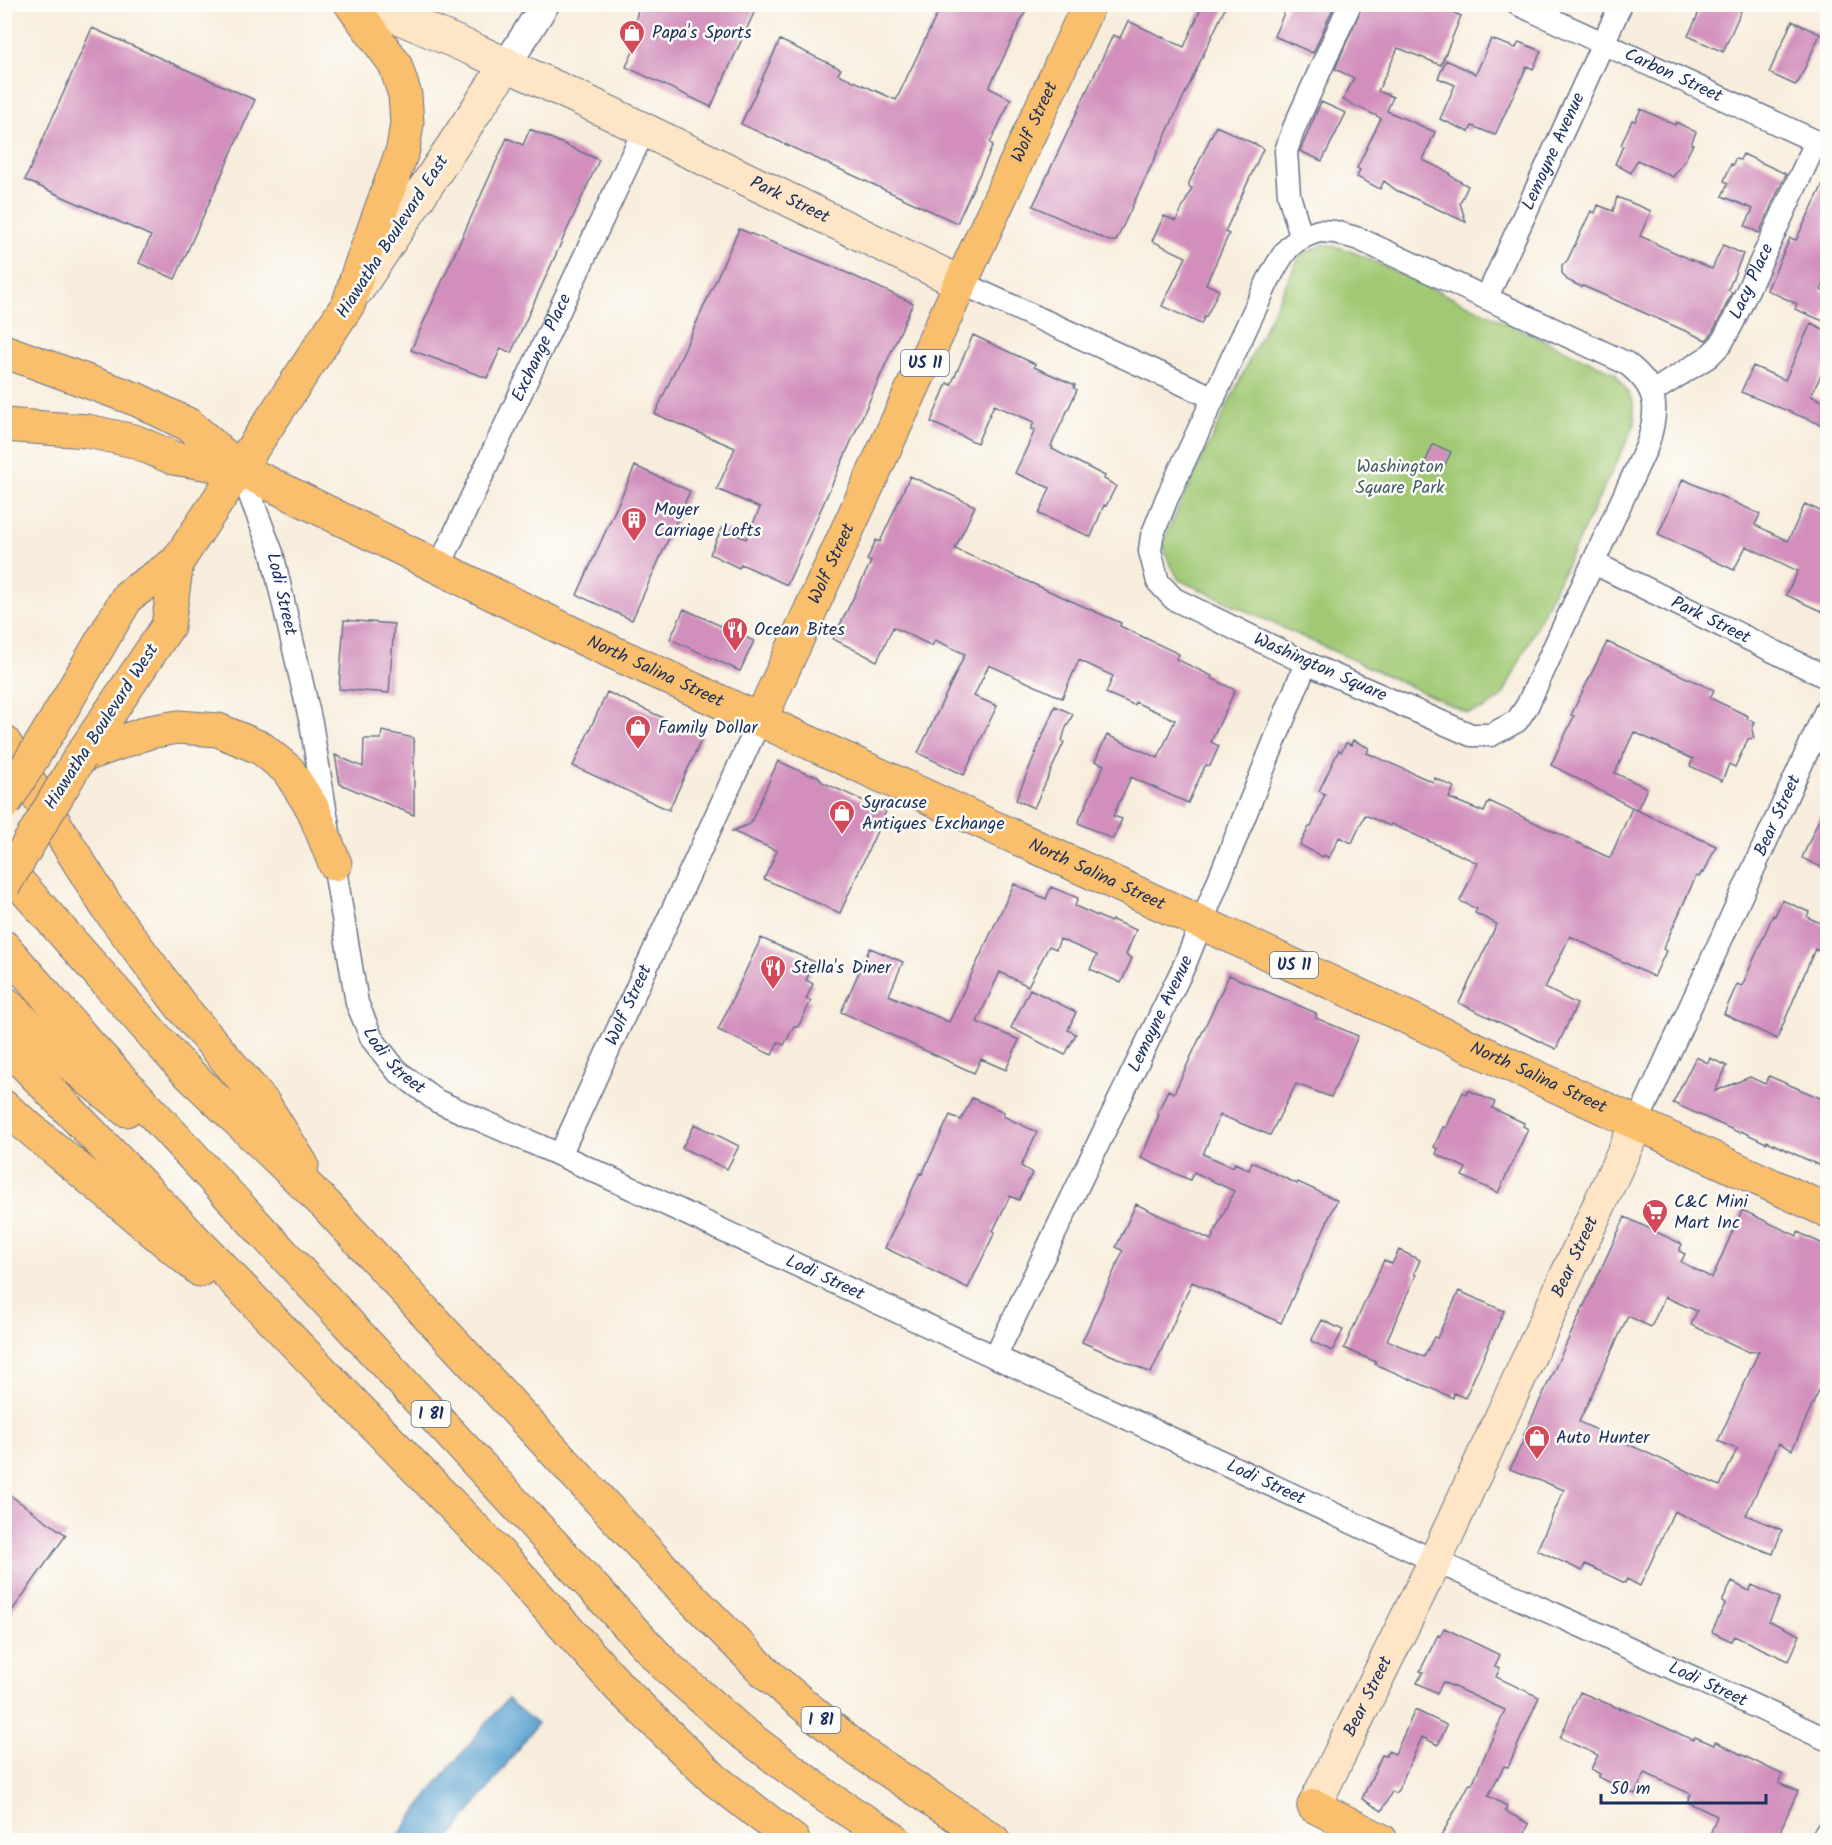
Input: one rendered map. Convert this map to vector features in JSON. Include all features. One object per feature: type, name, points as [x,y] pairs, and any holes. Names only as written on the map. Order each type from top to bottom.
[{"type":"main road","points":[[349,303],[403,149],[407,123],[405,95],[395,64],[351,4]]},
{"type":"main road","name":"Park Street","points":[[367,4],[507,64],[961,283]]},
{"type":"main road","name":"Wolf Street","points":[[760,720],[1089,4]]},
{"type":"main road","name":"Hiawatha Boulevard East","points":[[240,469],[507,64]]},
{"type":"main road","points":[[4,351],[138,400],[189,425],[240,469]]},
{"type":"main road","points":[[4,425],[87,431],[134,441],[173,459],[240,469]]},
{"type":"main road","name":"North Salina Street","points":[[240,469],[582,638],[1827,1211]]},
{"type":"main road","name":"Hiawatha Boulevard West","points":[[4,804],[128,596],[177,562],[240,469]]},
{"type":"main road","name":"Hiawatha Boulevard West","points":[[4,885],[81,757],[168,626],[177,562]]},
{"type":"main road","points":[[81,757],[149,732],[178,727],[218,730],[229,734],[261,748],[288,770],[313,809],[335,864]]},
{"type":"main road","points":[[4,742],[107,907],[181,1006],[264,1104],[326,1205]]},
{"type":"main road","name":"I 81","points":[[4,866],[181,1066],[326,1205],[669,1575],[767,1674],[859,1751],[993,1840]]},
{"type":"main road","name":"I 81","points":[[4,947],[92,1048],[666,1666],[739,1730],[827,1797],[895,1840]]},
{"type":"main road","points":[[4,1002],[71,1065],[145,1125],[199,1163]]},
{"type":"main road","points":[[4,1043],[508,1563],[620,1688],[715,1780],[793,1840]]},
{"type":"main road","points":[[4,1107],[330,1378]]},
{"type":"main road","name":"Bear Street","points":[[1380,1840],[1314,1806],[1435,1561],[1637,1122]]},
{"type":"street","name":"Hiawatha Boulevard East","points":[[507,64],[545,4]]},
{"type":"street","points":[[1350,4],[1294,128],[1286,151],[1289,195],[1301,236],[1319,231],[1335,232],[1359,239],[1626,363],[1640,373],[1652,392]]},
{"type":"street","name":"Carbon Street","points":[[1518,4],[1822,144]]},
{"type":"street","name":"Lemoyne Avenue","points":[[1487,297],[1621,4]]},
{"type":"street","name":"Exchange Place","points":[[439,567],[644,130]]},
{"type":"street","name":"Lacy Place","points":[[1652,392],[1708,357],[1720,344],[1822,144]]},
{"type":"street","name":"Washington Square","points":[[1301,236],[1286,248],[1268,281],[1152,536],[1150,551],[1158,582],[1173,599],[1306,663],[1471,735],[1491,735],[1517,721],[1527,706],[1647,447],[1655,422],[1652,392]]},
{"type":"street","name":"Park Street","points":[[961,283],[1214,398]]},
{"type":"street","name":"Lodi Street","points":[[240,469],[272,553],[311,723],[357,1003],[372,1039],[396,1071],[437,1101],[560,1155],[1435,1561],[1827,1740]]},
{"type":"street","name":"Park Street","points":[[1594,563],[1827,678]]},
{"type":"street","name":"Lemoyne Avenue","points":[[995,1357],[1185,964],[1306,663]]},
{"type":"street","name":"Bear Street","points":[[1637,1122],[1827,706]]},
{"type":"street","name":"Wolf Street","points":[[560,1155],[760,720]]},
{"type":"street","points":[[1822,1840],[1827,1830]]},
{"type":"green space","name":"Washington Square Park","points":[[1325,244],[1349,250],[1615,373],[1633,401],[1635,424],[1502,697],[1484,709],[1468,713],[1179,580],[1168,560],[1163,543],[1171,523],[1300,255]]},
{"type":"water","points":[[507,1699],[537,1724],[449,1840],[395,1840],[437,1783]]},
{"type":"building","points":[[639,4],[758,4],[711,107],[626,67],[636,45],[631,43]]},
{"type":"building","points":[[942,4],[1029,4],[989,88],[1011,99],[990,143],[993,145],[957,223],[741,124],[780,40],[841,69],[838,74],[896,100]]},
{"type":"building","points":[[1203,4],[1227,4],[1116,241],[1109,241],[1033,206],[1113,35],[1120,38],[1128,21],[1184,47]]},
{"type":"building","points":[[1288,4],[1335,4],[1313,53],[1274,36]]},
{"type":"building","points":[[1363,4],[1399,4],[1412,11],[1415,4],[1434,4],[1461,16],[1441,65],[1398,48],[1378,91],[1393,97],[1387,111],[1435,132],[1423,160],[1450,173],[1449,175],[1468,186],[1460,203],[1466,222],[1396,190],[1384,181],[1380,189],[1357,177],[1360,170],[1357,168],[1381,118],[1343,100],[1354,78],[1335,69]]},
{"type":"building","points":[[1703,4],[1744,4],[1723,52],[1688,36]]},
{"type":"building","points":[[1792,21],[1820,34],[1799,81],[1795,85],[1769,73]]},
{"type":"building","points":[[92,28],[255,100],[175,279],[139,263],[151,236],[25,180]]},
{"type":"building","points":[[1491,39],[1516,48],[1519,42],[1541,51],[1533,69],[1527,66],[1495,135],[1472,126],[1469,132],[1440,119],[1455,85],[1438,78],[1446,60],[1476,74]]},
{"type":"building","points":[[1321,102],[1346,113],[1322,161],[1300,151]]},
{"type":"building","points":[[1641,109],[1696,132],[1684,162],[1673,177],[1637,160],[1631,173],[1615,164],[1632,120],[1635,121]]},
{"type":"building","points":[[1216,126],[1263,149],[1225,232],[1229,234],[1206,284],[1219,290],[1201,324],[1162,306],[1186,257],[1152,241],[1164,216],[1176,221],[1192,188],[1189,187],[1189,183]]},
{"type":"building","points":[[530,129],[599,160],[511,353],[501,348],[487,378],[411,350],[507,138],[523,145]]},
{"type":"building","points":[[1743,154],[1786,174],[1759,233],[1745,226],[1753,209],[1722,196],[1728,183],[1724,181],[1731,164],[1733,165],[1735,159],[1740,160]]},
{"type":"building","points":[[1827,176],[1827,277],[1821,290],[1827,294],[1827,310],[1823,321],[1795,309],[1797,304],[1767,290],[1790,238],[1796,240]]},
{"type":"building","points":[[1617,197],[1651,211],[1640,236],[1656,244],[1712,269],[1723,245],[1743,254],[1728,290],[1732,292],[1706,340],[1582,287],[1567,280],[1562,273],[1562,265],[1567,261],[1591,211],[1595,213],[1598,205],[1613,211]]},
{"type":"building","points":[[739,229],[834,267],[913,303],[787,585],[741,564],[739,568],[710,554],[722,528],[746,539],[760,508],[717,489],[735,448],[655,414]]},
{"type":"building","points":[[1811,323],[1827,331],[1827,362],[1811,396],[1827,403],[1827,427],[1741,392],[1753,366],[1785,380]]},
{"type":"building","points":[[973,335],[1035,364],[1034,367],[1075,385],[1074,388],[1077,390],[1051,446],[1052,449],[1105,476],[1104,479],[1116,486],[1106,506],[1104,505],[1091,537],[1039,514],[1050,488],[1015,473],[1035,430],[1031,429],[1034,422],[994,405],[977,443],[931,422],[947,383],[951,385]]},
{"type":"building","points":[[1433,444],[1451,452],[1442,471],[1425,463]]},
{"type":"building","name":"Moyer Carriage Lofts","points":[[635,466],[690,491],[632,620],[577,595]]},
{"type":"building","points":[[910,476],[975,506],[955,549],[1121,623],[1120,626],[1179,654],[1176,659],[1235,690],[1211,742],[1219,746],[1210,766],[1206,765],[1204,768],[1188,803],[1131,777],[1113,816],[1122,819],[1113,839],[1078,823],[1104,765],[1095,761],[1107,735],[1158,758],[1175,720],[1135,702],[1134,705],[1106,693],[1113,676],[1079,660],[1062,698],[989,665],[974,696],[997,706],[964,775],[918,753],[965,654],[935,640],[932,646],[893,627],[877,661],[833,639],[871,562],[867,560],[876,540],[880,542]]},
{"type":"building","points":[[1683,479],[1760,514],[1755,525],[1788,541],[1805,504],[1827,514],[1827,614],[1786,595],[1798,571],[1746,546],[1734,570],[1658,535]]},
{"type":"building","points":[[684,609],[754,641],[740,671],[670,639]]},
{"type":"building","points":[[344,620],[394,624],[389,693],[339,689]]},
{"type":"building","points":[[1607,642],[1714,690],[1710,698],[1748,716],[1747,719],[1755,722],[1752,730],[1754,738],[1748,739],[1735,767],[1729,764],[1722,781],[1690,766],[1693,759],[1634,732],[1615,773],[1647,788],[1637,810],[1551,765],[1574,716],[1571,715]]},
{"type":"building","name":"Family Dollar","points":[[607,692],[703,736],[669,810],[573,766]]},
{"type":"building","points":[[1055,706],[1073,714],[1065,730],[1062,741],[1064,742],[1034,808],[1016,800]]},
{"type":"building","points":[[382,731],[414,738],[414,815],[340,784],[335,755],[363,767],[364,739],[381,739]]},
{"type":"building","points":[[1353,740],[1369,748],[1367,753],[1433,782],[1435,778],[1454,787],[1449,798],[1484,812],[1489,801],[1610,858],[1632,808],[1716,846],[1704,873],[1702,872],[1699,877],[1696,876],[1663,949],[1666,951],[1654,977],[1570,936],[1545,988],[1577,1004],[1556,1049],[1459,1003],[1497,924],[1475,913],[1477,909],[1460,901],[1478,863],[1391,824],[1390,826],[1365,815],[1352,843],[1339,837],[1329,858],[1300,845],[1311,827],[1325,794],[1319,791],[1339,750],[1341,752],[1346,743],[1351,745]]},
{"type":"building","points":[[778,761],[807,774],[818,776],[822,782],[886,811],[840,913],[764,879],[777,851],[732,831],[750,824]]},
{"type":"building","points":[[1827,801],[1827,870],[1802,858]]},
{"type":"building","points":[[1014,884],[1046,899],[1051,887],[1078,898],[1075,906],[1136,930],[1126,955],[1132,958],[1121,983],[1090,969],[1097,955],[1060,939],[1056,949],[1049,946],[1028,986],[1000,972],[977,1022],[1019,1040],[1006,1070],[981,1059],[974,1073],[841,1012],[870,948],[903,962],[889,995],[949,1022]]},
{"type":"building","points":[[1782,900],[1809,912],[1807,917],[1827,926],[1827,943],[1823,953],[1815,949],[1777,1039],[1724,1014],[1737,984],[1742,986],[1773,915],[1775,916]]},
{"type":"building","name":"Stella's Diner","points":[[761,938],[815,962],[806,980],[813,984],[806,999],[811,1001],[798,1027],[794,1026],[784,1045],[778,1042],[772,1055],[718,1030]]},
{"type":"building","points":[[1229,975],[1316,1013],[1316,1018],[1358,1036],[1331,1097],[1296,1084],[1270,1135],[1220,1115],[1203,1154],[1233,1167],[1235,1163],[1249,1170],[1252,1162],[1337,1200],[1281,1323],[1192,1282],[1151,1373],[1082,1342],[1123,1251],[1116,1247],[1136,1204],[1211,1240],[1234,1191],[1194,1172],[1190,1180],[1141,1158],[1168,1090],[1174,1093]]},
{"type":"building","points":[[1030,989],[1076,1012],[1068,1030],[1076,1034],[1065,1055],[1011,1028]]},
{"type":"building","points":[[1696,1057],[1708,1063],[1710,1058],[1727,1066],[1715,1091],[1750,1077],[1765,1084],[1769,1076],[1827,1101],[1827,1169],[1767,1141],[1766,1143],[1741,1131],[1740,1133],[1673,1103]]},
{"type":"building","points":[[1468,1090],[1495,1102],[1492,1108],[1524,1123],[1523,1126],[1528,1129],[1498,1193],[1462,1176],[1466,1168],[1436,1154],[1438,1149],[1434,1147],[1443,1127],[1446,1128],[1463,1092],[1466,1094]]},
{"type":"building","points":[[972,1098],[1004,1112],[1003,1116],[1037,1132],[1021,1166],[1032,1173],[1019,1200],[1010,1196],[968,1288],[885,1248],[950,1115],[961,1120]]},
{"type":"building","points":[[695,1124],[739,1146],[727,1169],[682,1148]]},
{"type":"building","points":[[1742,1210],[1797,1236],[1798,1232],[1827,1246],[1827,1373],[1792,1450],[1779,1443],[1746,1515],[1782,1530],[1773,1554],[1674,1511],[1640,1586],[1627,1579],[1625,1583],[1585,1564],[1582,1571],[1537,1550],[1564,1490],[1510,1469],[1625,1217],[1682,1244],[1679,1251],[1685,1254],[1681,1262],[1712,1278]],"holes":[[[1665,1297],[1697,1311],[1691,1325],[1749,1352],[1759,1351],[1718,1441],[1737,1449],[1720,1486],[1579,1422],[1628,1316],[1651,1327]]]},
{"type":"building","points":[[1399,1250],[1420,1260],[1414,1274],[1416,1275],[1387,1340],[1424,1357],[1434,1337],[1437,1338],[1459,1291],[1504,1311],[1465,1398],[1454,1393],[1453,1398],[1344,1348],[1384,1260],[1392,1264]]},
{"type":"building","points":[[1322,1320],[1343,1330],[1332,1351],[1311,1341]]},
{"type":"building","points":[[4,1491],[66,1535],[4,1622]]},
{"type":"building","points":[[1732,1582],[1749,1591],[1752,1585],[1780,1598],[1769,1621],[1800,1635],[1789,1661],[1734,1636],[1731,1641],[1712,1632],[1725,1604],[1722,1602]]},
{"type":"building","points":[[1444,1628],[1500,1655],[1495,1666],[1500,1668],[1496,1677],[1539,1697],[1508,1767],[1504,1766],[1488,1796],[1507,1806],[1505,1811],[1529,1824],[1521,1840],[1439,1840],[1470,1783],[1472,1784],[1505,1710],[1443,1682],[1437,1693],[1417,1683],[1423,1672],[1420,1671],[1438,1635],[1440,1636]]},
{"type":"building","points":[[1580,1692],[1620,1709],[1620,1707],[1693,1740],[1695,1737],[1714,1745],[1715,1742],[1718,1743],[1783,1775],[1779,1783],[1798,1791],[1776,1840],[1708,1840],[1717,1816],[1687,1802],[1691,1794],[1645,1773],[1635,1794],[1598,1777],[1600,1774],[1591,1769],[1598,1755],[1560,1738]]},
{"type":"building","points":[[1415,1710],[1447,1725],[1438,1745],[1422,1737],[1398,1790],[1395,1793],[1392,1791],[1382,1811],[1362,1799],[1382,1755],[1386,1756],[1388,1751],[1395,1754]]},
{"type":"place","name":"Papa's Sports","points":[[632,56]]},
{"type":"place","name":"Moyer Carriage Lofts","points":[[634,543]]},
{"type":"place","name":"Ocean Bites","points":[[735,653]]},
{"type":"place","name":"Family Dollar","points":[[638,751]]},
{"type":"place","name":"Syracuse Antiques Exchange","points":[[842,836]]},
{"type":"place","name":"Stella's Diner","points":[[773,991]]},
{"type":"place","name":"C&C Mini Mart Inc","points":[[1655,1235]]},
{"type":"place","name":"Auto Hunter","points":[[1537,1461]]}]
